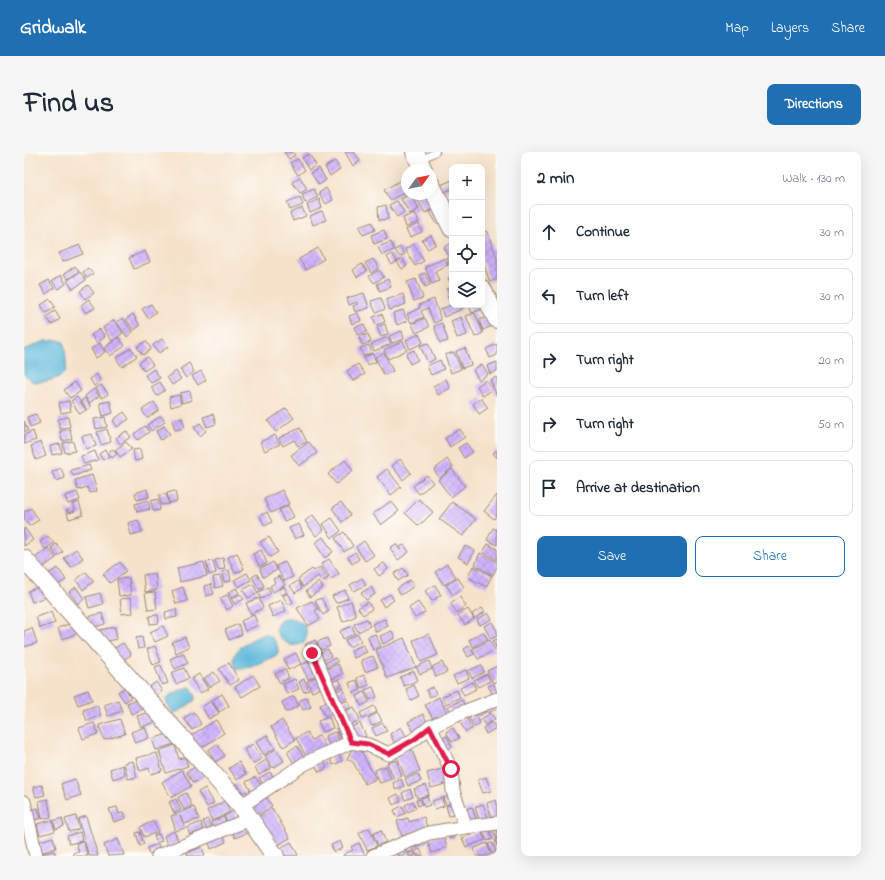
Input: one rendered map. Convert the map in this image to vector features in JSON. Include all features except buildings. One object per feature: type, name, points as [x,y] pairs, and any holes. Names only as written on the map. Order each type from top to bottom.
[{"type":"street","points":[[437,197],[449,222]]},
{"type":"street","points":[[485,295],[497,319]]},
{"type":"street","points":[[24,559],[246,813],[275,856]]},
{"type":"street","points":[[312,653],[351,742]]},
{"type":"street","points":[[158,856],[246,813],[304,764],[351,742],[368,744],[389,754],[415,739],[430,727],[497,699]]},
{"type":"street","points":[[430,727],[451,769],[453,791],[466,827]]},
{"type":"street","points":[[24,802],[36,856]]},
{"type":"street","points":[[373,856],[429,833],[497,823]]},
{"type":"lane","points":[[419,161],[436,152]]},
{"type":"water","points":[[58,340],[64,342],[66,370],[57,378],[47,381],[31,381],[24,374],[24,350],[45,341]]},
{"type":"water","points":[[284,618],[295,619],[303,624],[306,633],[304,643],[291,645],[280,637],[276,628],[278,623]]},
{"type":"water","points":[[265,634],[271,637],[275,642],[278,648],[278,654],[252,666],[237,669],[234,663],[234,657],[237,651],[253,639]]},
{"type":"water","points":[[191,687],[195,694],[195,700],[180,711],[173,713],[167,704],[166,699],[174,693]]},
{"type":"route","points":[[312,653],[351,742],[368,744],[389,754],[415,739],[430,727],[451,769]]}]
